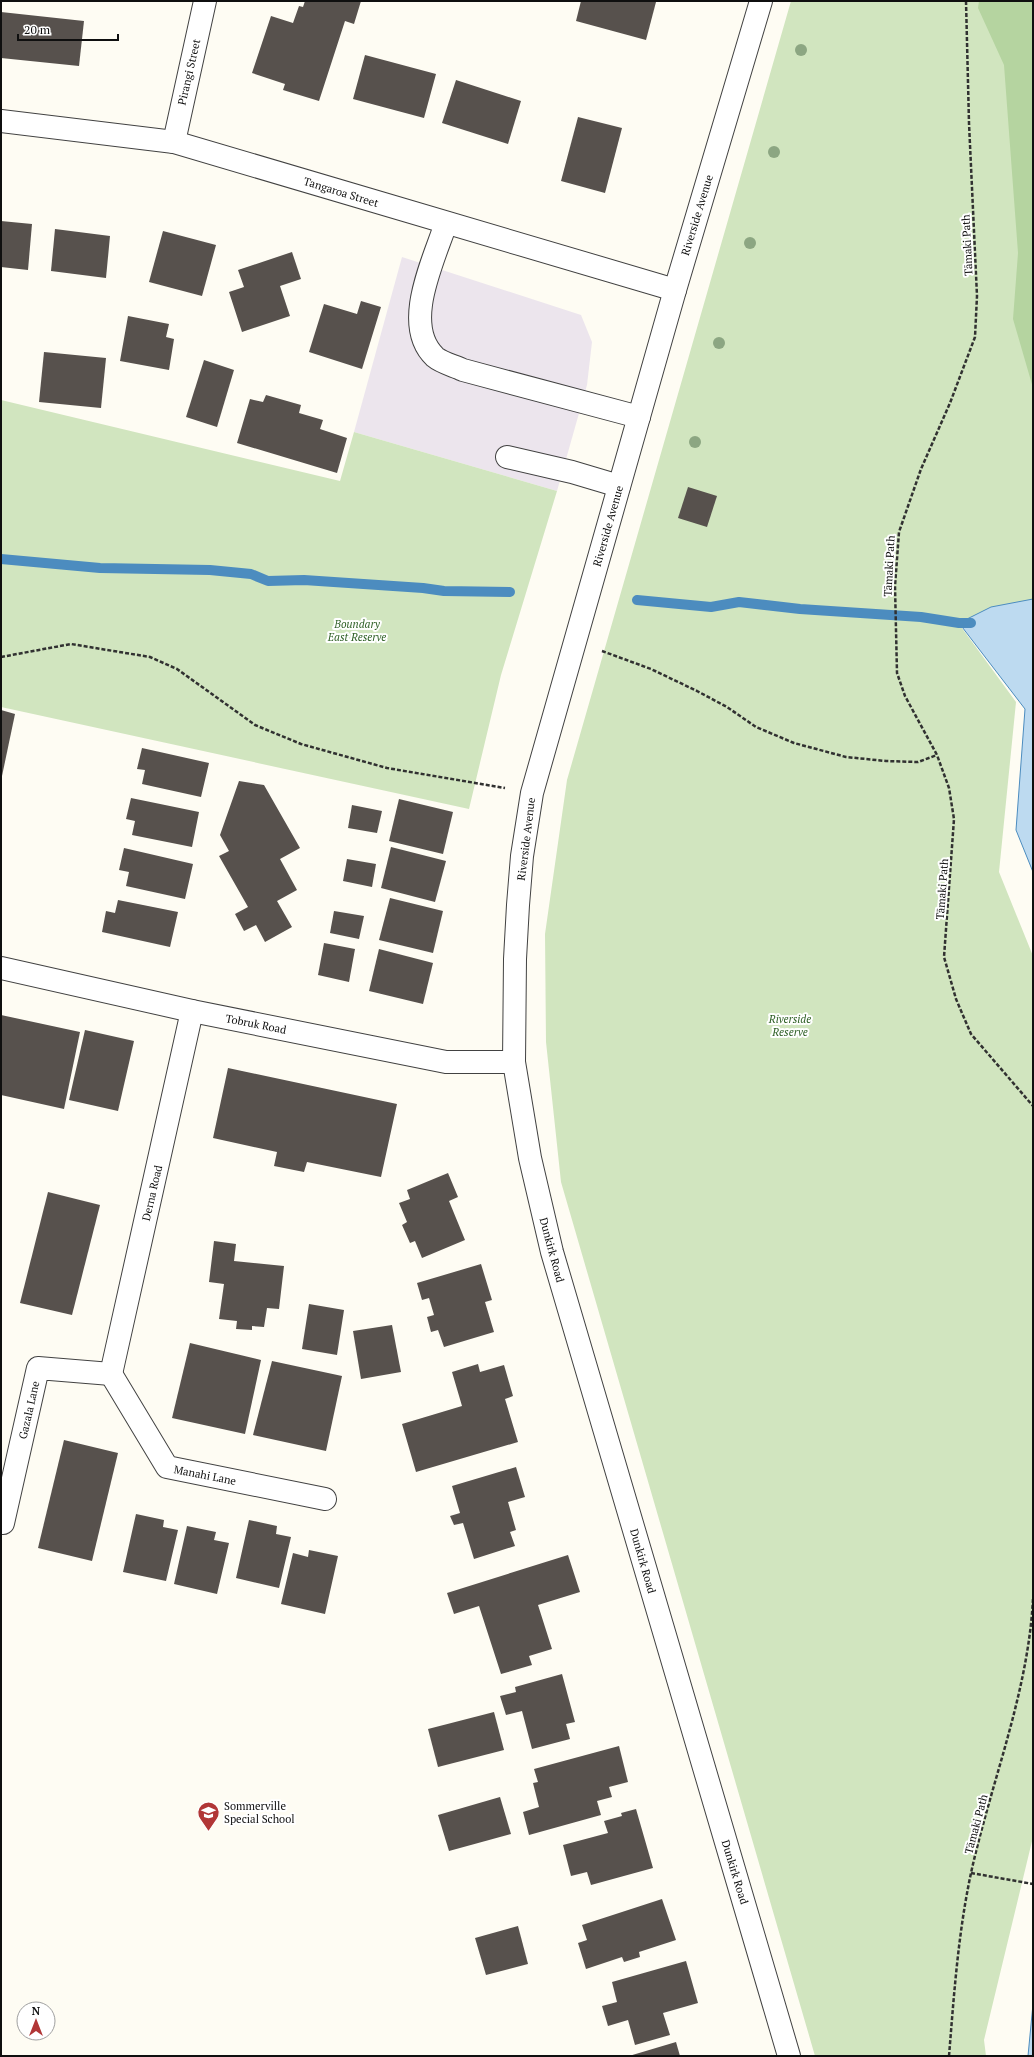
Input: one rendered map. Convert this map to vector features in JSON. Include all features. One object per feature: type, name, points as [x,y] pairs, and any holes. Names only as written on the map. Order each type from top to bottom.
[{"type":"street","name":"Pirangi Street","points":[[174,142],[205,1]]},
{"type":"street","name":"Riverside Avenue","points":[[514,1062],[515,959],[518,905],[522,856],[532,792],[675,290],[761,1]]},
{"type":"street","name":"Tangaroa Street","points":[[1,122],[174,142],[675,290]]},
{"type":"street","points":[[446,223],[422,297],[419,324],[422,340],[436,357],[463,370],[639,417]]},
{"type":"street","points":[[507,456],[572,472],[619,486]]},
{"type":"street","name":"Tobruk Road","points":[[1,968],[192,1011],[446,1062],[514,1062]]},
{"type":"street","name":"Derna Road","points":[[111,1374],[192,1011]]},
{"type":"street","name":"Dunkirk Road","points":[[514,1062],[530,1158],[552,1252],[789,2056]]},
{"type":"street","name":"Gazala Lane","points":[[3,1522],[38,1368],[111,1374]]},
{"type":"street","name":"Manahi Lane","points":[[111,1374],[167,1467],[325,1499]]},
{"type":"path","name":"Tāmaki Path","points":[[966,1],[969,123],[977,296],[975,337],[950,403],[920,469],[899,532],[895,586],[897,673],[905,696],[936,755],[949,788],[954,818],[944,957],[956,999],[971,1034],[1033,1106]]},
{"type":"path","points":[[1,656],[71,644],[150,657],[177,669],[255,725],[301,744],[387,768],[484,785]]},
{"type":"path","points":[[602,650],[651,669],[697,691],[727,707],[756,727],[794,743],[846,757],[886,761],[918,762],[936,755]]},
{"type":"path","name":"Tāmaki Path","points":[[948,2056],[957,1948],[971,1873],[1021,1682],[1032,1619],[1033,1600]]},
{"type":"path","points":[[971,1873],[1033,1884]]},
{"type":"shaded area","points":[[402,257],[581,315],[592,342],[587,385],[557,491],[354,432]]},
{"type":"green space","name":"Riverside Reserve","points":[[791,1],[1033,1],[1033,599],[959,624],[1016,702],[999,872],[1033,956],[1033,1837],[984,2040],[986,2056],[815,2056],[561,1182],[546,1042],[545,934],[567,780]]},
{"type":"green space","points":[[979,1],[1033,1],[1033,388],[1013,319],[1018,253],[1004,65],[978,8]]},
{"type":"green space","name":"Boundary East Reserve","points":[[1,400],[340,481],[354,432],[557,491],[501,675],[469,809],[1,707]]},
{"type":"water","points":[[1033,599],[1033,872],[1016,830],[1025,709],[959,623],[991,607]]},
{"type":"water","points":[[1033,2004],[1033,2056],[1028,2056]]},
{"type":"building","points":[[305,1],[361,1],[354,24],[345,21],[319,101],[283,90],[285,84],[252,73],[271,16],[293,23],[299,6],[303,7]]},
{"type":"building","points":[[581,1],[656,2],[646,40],[576,21]]},
{"type":"building","points":[[1,12],[84,21],[79,66],[1,58]]},
{"type":"building","points":[[365,55],[436,74],[424,118],[353,99]]},
{"type":"building","points":[[456,80],[521,101],[508,144],[442,123]]},
{"type":"building","points":[[578,117],[622,128],[605,193],[561,181]]},
{"type":"building","points":[[1,221],[32,224],[28,270],[1,267]]},
{"type":"building","points":[[55,229],[110,236],[106,278],[51,271]]},
{"type":"building","points":[[163,231],[216,245],[202,296],[149,282]]},
{"type":"building","points":[[292,252],[301,279],[280,286],[290,316],[242,332],[229,292],[244,287],[238,270]]},
{"type":"building","points":[[361,301],[381,307],[362,369],[309,352],[324,304],[357,314]]},
{"type":"building","points":[[128,316],[169,324],[166,337],[174,339],[169,370],[120,361]]},
{"type":"building","points":[[44,352],[106,358],[101,408],[39,402]]},
{"type":"building","points":[[204,360],[234,370],[217,427],[186,417]]},
{"type":"building","points":[[266,395],[301,405],[299,413],[323,420],[320,429],[347,438],[337,473],[237,443],[250,399],[263,402]]},
{"type":"building","points":[[688,487],[717,496],[707,527],[678,518]]},
{"type":"building","points":[[1,710],[15,714],[2,776],[1,776]]},
{"type":"building","points":[[142,748],[209,763],[201,797],[142,784],[145,770],[137,769]]},
{"type":"building","points":[[239,781],[264,785],[300,848],[280,859],[297,890],[277,901],[292,927],[265,942],[256,925],[244,931],[235,914],[248,907],[219,856],[229,851],[220,835]]},
{"type":"building","points":[[131,798],[199,812],[192,847],[132,835],[135,821],[126,819]]},
{"type":"building","points":[[399,799],[453,812],[443,854],[389,841]]},
{"type":"building","points":[[352,805],[382,811],[377,833],[348,828]]},
{"type":"building","points":[[391,847],[446,861],[435,902],[381,888]]},
{"type":"building","points":[[124,848],[193,864],[185,899],[126,886],[129,872],[119,870]]},
{"type":"building","points":[[347,859],[376,864],[372,887],[343,881]]},
{"type":"building","points":[[390,898],[443,911],[433,953],[379,940]]},
{"type":"building","points":[[118,900],[178,912],[170,947],[102,932],[106,911],[115,913]]},
{"type":"building","points":[[334,911],[364,916],[359,939],[330,933]]},
{"type":"building","points":[[324,943],[355,949],[349,982],[318,975]]},
{"type":"building","points":[[379,949],[433,963],[423,1004],[369,991]]},
{"type":"building","points":[[1,1015],[80,1032],[64,1109],[1,1095]]},
{"type":"building","points":[[85,1030],[134,1041],[118,1111],[69,1100]]},
{"type":"building","points":[[228,1068],[397,1104],[381,1177],[307,1162],[304,1172],[274,1166],[277,1152],[213,1138]]},
{"type":"building","points":[[448,1173],[458,1197],[449,1201],[465,1240],[422,1258],[415,1241],[410,1243],[402,1225],[407,1222],[399,1203],[410,1199],[407,1190]]},
{"type":"building","points":[[48,1192],[100,1205],[72,1315],[20,1303]]},
{"type":"building","points":[[214,1241],[236,1244],[234,1261],[284,1266],[279,1309],[267,1308],[264,1327],[252,1326],[252,1330],[236,1329],[237,1321],[219,1319],[224,1284],[209,1282]]},
{"type":"building","points":[[481,1264],[492,1300],[485,1302],[494,1332],[444,1347],[438,1330],[431,1332],[427,1317],[434,1315],[429,1298],[422,1300],[417,1283]]},
{"type":"building","points":[[309,1304],[344,1310],[337,1355],[302,1349]]},
{"type":"building","points":[[392,1325],[401,1372],[361,1379],[353,1331]]},
{"type":"building","points":[[190,1343],[261,1360],[245,1434],[172,1418]]},
{"type":"building","points":[[272,1361],[342,1376],[326,1451],[253,1435]]},
{"type":"building","points":[[478,1364],[480,1372],[504,1365],[513,1396],[505,1399],[518,1442],[416,1472],[402,1424],[462,1406],[452,1372]]},
{"type":"building","points":[[64,1440],[118,1453],[92,1561],[38,1548]]},
{"type":"building","points":[[516,1467],[525,1497],[508,1502],[516,1530],[510,1532],[515,1546],[474,1559],[463,1523],[454,1525],[450,1516],[460,1513],[452,1486]]},
{"type":"building","points":[[136,1514],[164,1520],[163,1527],[178,1530],[166,1581],[123,1572]]},
{"type":"building","points":[[249,1520],[277,1526],[276,1534],[291,1537],[279,1588],[236,1578]]},
{"type":"building","points":[[187,1526],[216,1532],[214,1540],[229,1543],[217,1594],[174,1584]]},
{"type":"building","points":[[309,1550],[338,1556],[325,1614],[281,1604],[293,1553],[308,1557]]},
{"type":"building","points":[[568,1555],[580,1592],[538,1605],[552,1649],[529,1656],[532,1665],[501,1674],[479,1606],[454,1614],[447,1593]]},
{"type":"building","points":[[562,1674],[575,1722],[566,1724],[570,1739],[532,1749],[522,1711],[506,1715],[500,1696],[516,1692],[515,1687]]},
{"type":"building","points":[[494,1712],[504,1750],[438,1767],[428,1729]]},
{"type":"building","points":[[619,1746],[628,1782],[609,1787],[612,1797],[597,1801],[601,1815],[529,1835],[523,1812],[539,1807],[533,1783],[538,1782],[534,1769]]},
{"type":"building","points":[[500,1797],[511,1834],[449,1851],[438,1815]]},
{"type":"building","points":[[636,1809],[653,1868],[591,1885],[587,1872],[571,1876],[563,1845],[608,1833],[604,1821],[622,1816],[621,1813]]},
{"type":"building","points":[[662,1899],[676,1940],[639,1952],[640,1957],[624,1962],[622,1957],[586,1969],[578,1943],[587,1940],[582,1925]]},
{"type":"building","points":[[518,1926],[528,1964],[486,1975],[475,1938]]},
{"type":"building","points":[[686,1961],[698,2003],[663,2013],[670,2035],[635,2045],[628,2020],[608,2026],[602,2006],[617,2002],[612,1982]]},
{"type":"building","points":[[676,2042],[680,2056],[629,2056]]},
{"type":"waterway","points":[[1,559],[100,568],[210,570],[251,574],[268,581],[304,580],[423,588],[444,591],[510,592]]},
{"type":"waterway","points":[[637,600],[711,607],[739,602],[800,609],[921,617],[959,623],[971,623]]},
{"type":"place","name":"Sommerville Special School","points":[[209,1832]]}]
